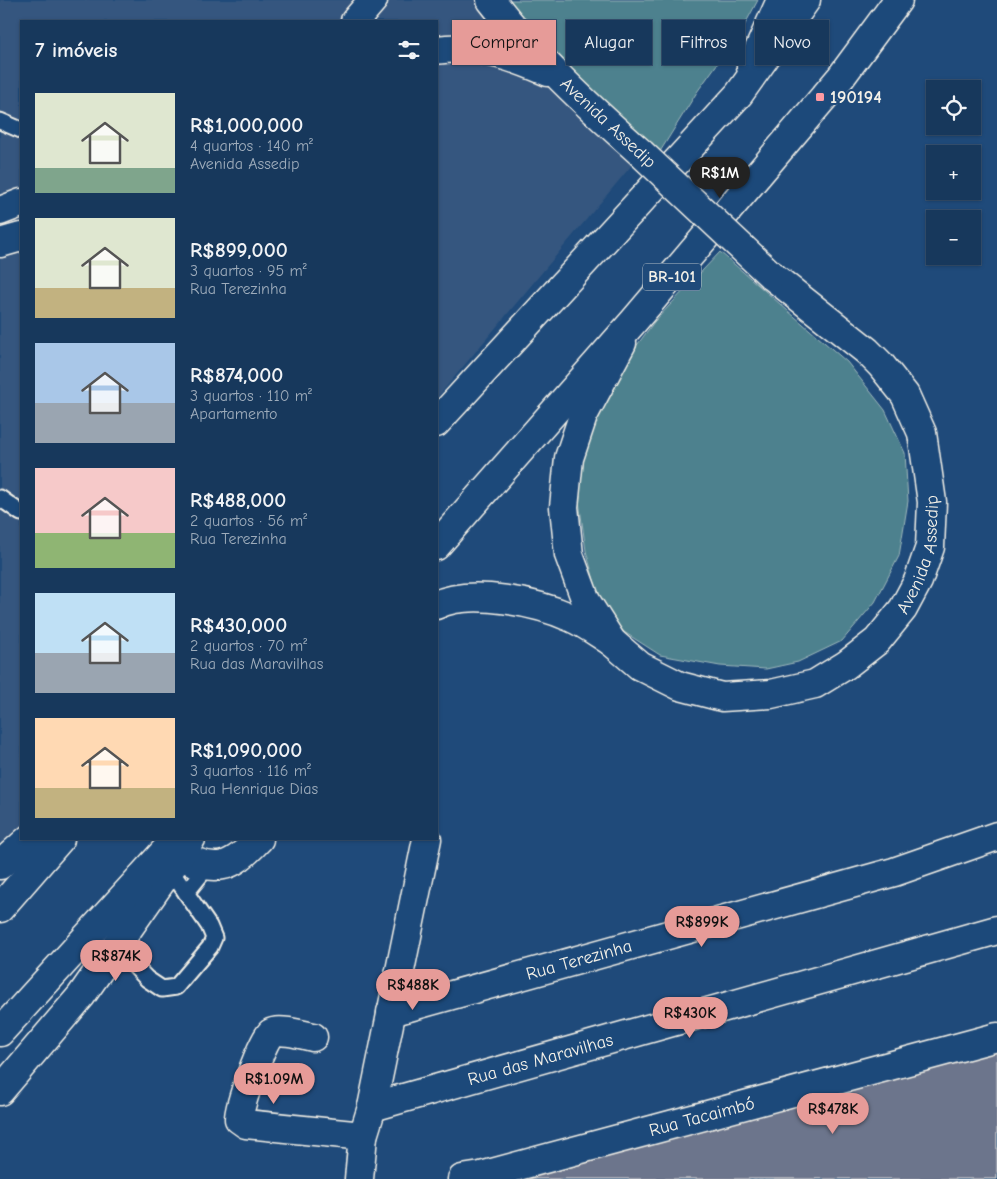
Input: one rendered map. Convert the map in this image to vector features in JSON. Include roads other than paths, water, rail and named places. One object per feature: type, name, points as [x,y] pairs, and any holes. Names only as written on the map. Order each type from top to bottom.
[{"type":"main road","points":[[356,20],[373,0]]},
{"type":"main road","name":"Avenida Assedip","points":[[491,0],[512,28],[558,76],[771,275],[867,351],[905,395],[922,433],[932,502],[930,547],[918,581],[903,609],[877,641],[846,665],[815,684],[771,694],[722,697],[680,686],[640,666],[612,642],[586,601],[569,555],[564,507],[569,458],[583,416],[634,321]]},
{"type":"main road","points":[[738,94],[781,0]]},
{"type":"main road","points":[[438,421],[738,94],[806,0]]},
{"type":"main road","name":"BR-101","points":[[438,544],[634,321],[841,77],[898,0]]},
{"type":"main road","points":[[438,50],[452,48],[513,57],[558,76]]},
{"type":"main road","points":[[0,211],[20,203]]},
{"type":"main road","points":[[0,243],[20,237]]},
{"type":"main road","points":[[438,604],[462,598],[494,598],[539,606],[574,618],[612,642]]},
{"type":"main road","name":"Rua Terezinha","points":[[391,1012],[894,872],[997,836]]},
{"type":"main road","points":[[0,866],[27,840]]},
{"type":"main road","points":[[0,908],[59,840]]},
{"type":"main road","points":[[178,850],[207,867],[216,867],[227,864],[241,856],[257,840]]},
{"type":"main road","points":[[360,1179],[363,1136],[372,1108],[427,840]]},
{"type":"main road","points":[[0,1091],[81,996],[178,850]]},
{"type":"main road","points":[[0,1032],[178,850]]},
{"type":"main road","name":"Rua das Maravilhas","points":[[372,1108],[997,930]]},
{"type":"main road","points":[[313,1037],[279,1031],[270,1034],[264,1042],[256,1064],[238,1116],[239,1120],[246,1124],[363,1136]]},
{"type":"main road","name":"Rua Tacaimbó","points":[[462,1179],[482,1176],[997,1037]]},
{"type":"lane","points":[[0,121],[20,130]]},
{"type":"lane","points":[[0,498],[20,511]]},
{"type":"lane","points":[[115,946],[147,978],[162,989],[176,987],[210,947],[214,938],[209,926],[186,893],[178,850]]},
{"type":"lane","points":[[186,893],[207,867]]},
{"type":"place","name":"190194","points":[[820,97]]}]
